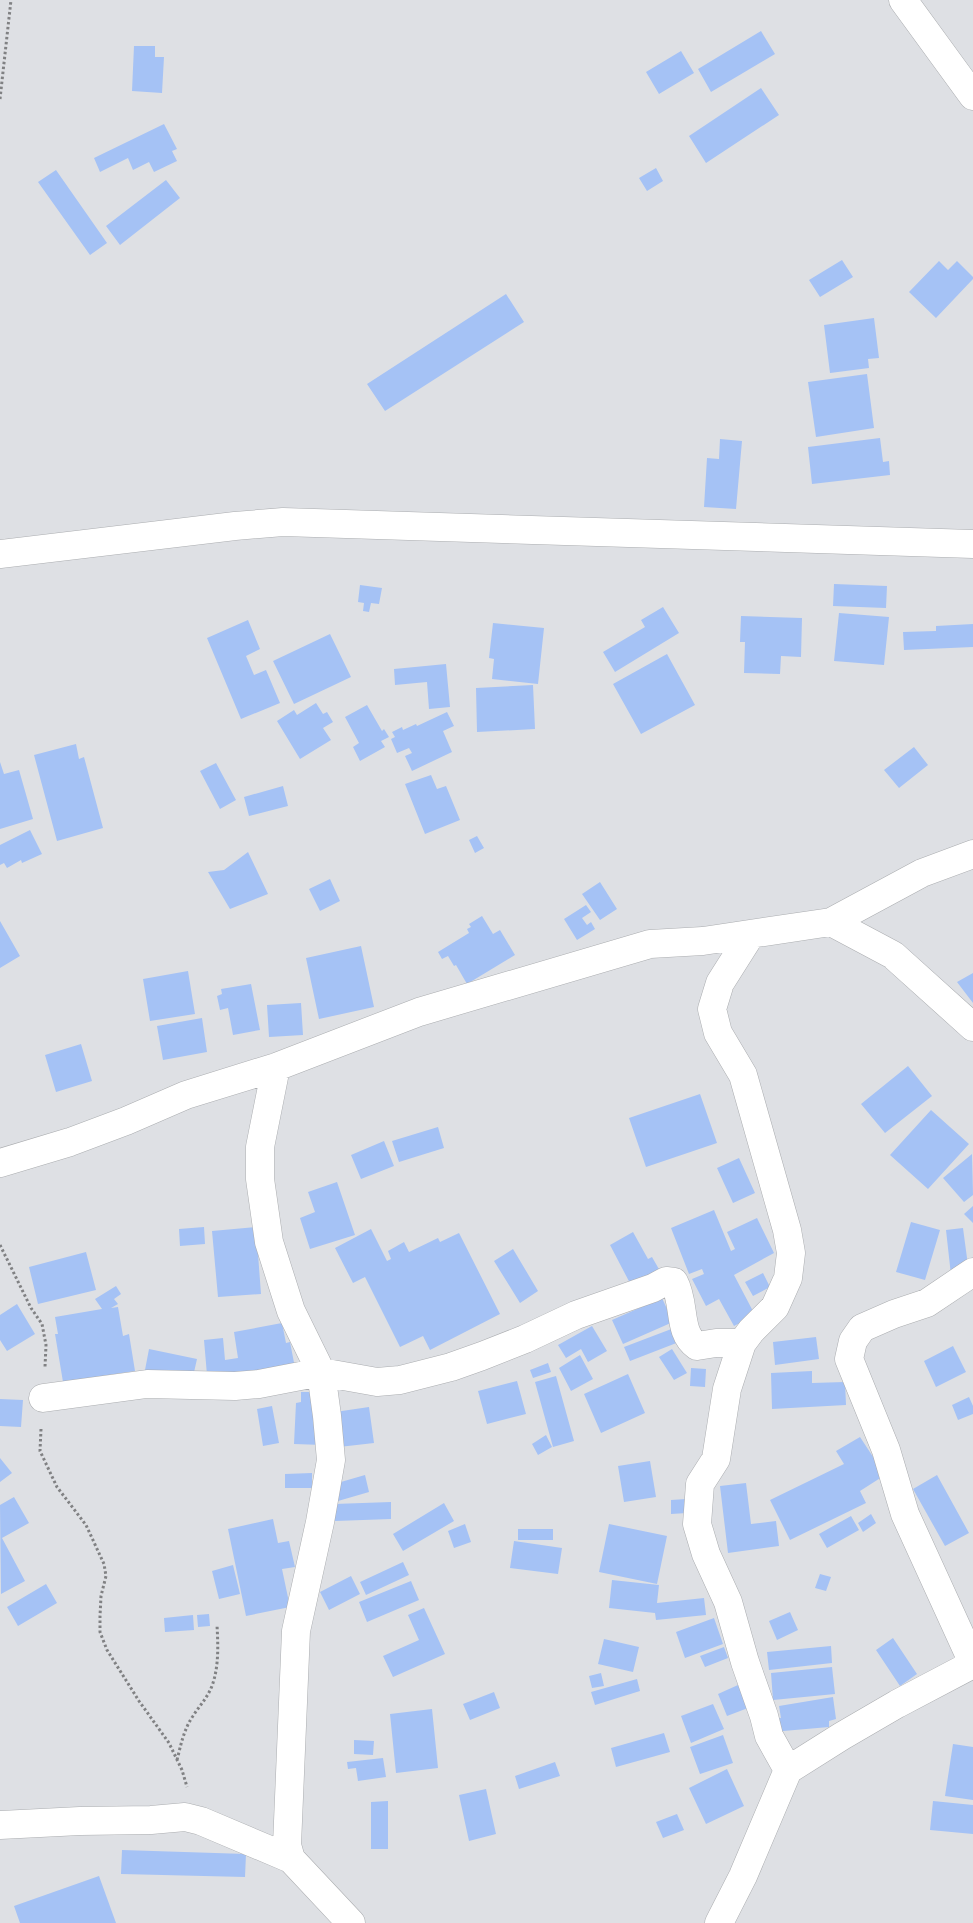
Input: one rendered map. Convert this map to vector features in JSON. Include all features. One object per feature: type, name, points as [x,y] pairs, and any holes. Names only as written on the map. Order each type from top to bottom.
[{"type":"street","points":[[903,0],[973,96]]},
{"type":"street","points":[[0,554],[283,522],[973,544]]},
{"type":"street","points":[[3,1160],[70,1142],[126,1121],[186,1095],[276,1067],[420,1012],[650,944],[703,941],[831,922],[922,873],[973,854]]},
{"type":"street","points":[[831,922],[893,955],[973,1027]]},
{"type":"street","points":[[751,934],[720,983],[712,1009],[718,1033],[743,1075],[787,1230],[791,1253],[788,1278],[774,1307],[742,1343],[727,1389],[716,1459],[700,1484],[697,1524],[706,1554],[728,1602],[769,1736],[788,1770]]},
{"type":"street","points":[[276,1067],[260,1147],[260,1179],[269,1242],[291,1311],[320,1372],[331,1460],[320,1522],[296,1631],[288,1845],[291,1860]]},
{"type":"street","points":[[719,1923],[747,1868],[788,1770],[897,1704],[973,1664],[906,1514],[886,1450],[849,1359],[853,1341],[862,1328],[894,1314],[927,1303],[973,1272]]},
{"type":"street","points":[[43,1398],[147,1384],[235,1386],[259,1384],[320,1372],[377,1382],[409,1378],[451,1367],[482,1356],[534,1335],[576,1315],[653,1288],[666,1281],[674,1282],[679,1292],[684,1328],[689,1340],[697,1346],[716,1343],[742,1343]]},
{"type":"street","points":[[0,1825],[151,1820],[185,1817],[253,1842],[291,1860],[351,1923]]},
{"type":"path","points":[[0,99],[11,0]]},
{"type":"path","points":[[0,1245],[31,1308],[42,1324],[46,1345],[40,1451],[58,1487],[86,1524],[104,1564],[106,1576],[101,1596],[100,1632],[114,1662],[151,1719],[170,1743],[187,1786],[185,1817]]},
{"type":"path","points":[[177,1760],[185,1730],[193,1715],[206,1699],[213,1683],[218,1662],[217,1625]]},
{"type":"building","points":[[761,31],[775,54],[711,92],[698,69]]},
{"type":"building","points":[[134,46],[155,46],[155,57],[164,57],[162,93],[132,91]]},
{"type":"building","points":[[681,51],[694,73],[659,94],[646,72]]},
{"type":"building","points":[[761,88],[779,115],[706,163],[689,136]]},
{"type":"building","points":[[164,124],[177,149],[172,151],[177,161],[154,172],[149,162],[133,170],[128,158],[100,172],[94,158]]},
{"type":"building","points":[[656,168],[663,181],[647,191],[639,178]]},
{"type":"building","points":[[56,170],[107,243],[90,255],[38,182]]},
{"type":"building","points":[[166,180],[180,198],[120,245],[106,226]]},
{"type":"building","points":[[842,260],[853,277],[820,297],[809,280]]},
{"type":"building","points":[[939,261],[948,270],[957,261],[973,279],[936,318],[909,292]]},
{"type":"building","points":[[506,294],[524,322],[385,411],[367,384]]},
{"type":"building","points":[[874,318],[879,358],[868,359],[869,368],[830,373],[824,325]]},
{"type":"building","points":[[867,374],[874,428],[816,437],[808,382]]},
{"type":"building","points":[[880,438],[883,462],[889,461],[890,475],[812,484],[808,447]]},
{"type":"building","points":[[720,439],[742,441],[736,509],[704,507],[707,458],[719,459]]},
{"type":"building","points":[[834,584],[887,586],[886,608],[833,606]]},
{"type":"building","points":[[360,585],[382,588],[379,604],[371,603],[369,612],[363,611],[364,603],[358,602]]},
{"type":"building","points":[[663,607],[679,633],[615,672],[603,652],[645,627],[641,620]]},
{"type":"building","points":[[839,613],[889,617],[884,665],[834,661]]},
{"type":"building","points":[[741,616],[802,618],[801,657],[781,656],[780,674],[744,673],[745,642],[740,642]]},
{"type":"building","points":[[248,620],[260,649],[246,656],[254,675],[266,670],[280,703],[241,719],[207,638]]},
{"type":"building","points":[[493,623],[544,628],[538,684],[492,679],[494,659],[489,658]]},
{"type":"building","points":[[973,624],[973,647],[904,650],[903,632],[936,631],[936,626]]},
{"type":"building","points":[[330,634],[351,677],[294,704],[273,661]]},
{"type":"building","points":[[667,654],[695,705],[641,734],[613,684]]},
{"type":"building","points":[[446,664],[450,707],[429,709],[427,682],[395,685],[394,669]]},
{"type":"building","points":[[533,685],[535,729],[477,732],[476,688]]},
{"type":"building","points":[[316,703],[323,714],[327,712],[333,722],[323,728],[331,740],[300,759],[277,721],[294,710],[297,715]]},
{"type":"building","points":[[367,705],[382,731],[384,729],[389,737],[381,741],[385,747],[360,761],[353,747],[359,743],[345,717]]},
{"type":"building","points":[[447,712],[454,726],[443,731],[452,752],[412,771],[405,756],[412,753],[409,748],[397,753],[391,739],[395,737],[392,732],[402,727],[403,730],[416,724],[417,726]]},
{"type":"building","points":[[76,744],[79,759],[84,757],[103,828],[57,841],[34,755]]},
{"type":"building","points":[[914,747],[928,765],[899,788],[884,770]]},
{"type":"building","points":[[0,762],[4,774],[19,770],[33,819],[0,829]]},
{"type":"building","points":[[216,763],[236,800],[220,809],[200,771]]},
{"type":"building","points":[[431,775],[437,789],[446,786],[460,820],[425,834],[405,784]]},
{"type":"building","points":[[283,786],[288,806],[249,816],[244,797]]},
{"type":"building","points":[[30,830],[42,854],[22,863],[21,860],[7,868],[4,863],[0,865],[0,845]]},
{"type":"building","points":[[477,836],[484,848],[475,853],[469,840]]},
{"type":"building","points":[[248,852],[268,894],[230,909],[208,872],[224,870]]},
{"type":"building","points":[[330,879],[340,901],[320,911],[309,889]]},
{"type":"building","points":[[600,882],[617,909],[600,920],[582,894]]},
{"type":"building","points":[[586,905],[591,912],[582,918],[587,925],[591,922],[595,929],[577,940],[564,919]]},
{"type":"building","points":[[482,916],[493,934],[500,930],[515,955],[467,984],[456,965],[454,966],[448,956],[442,959],[438,952],[469,933],[467,929],[471,927],[469,924]]},
{"type":"building","points":[[0,921],[20,956],[0,968]]},
{"type":"building","points":[[361,946],[374,1007],[319,1019],[306,958]]},
{"type":"building","points":[[188,971],[195,1014],[150,1021],[143,979]]},
{"type":"building","points":[[973,973],[973,1003],[957,982]]},
{"type":"building","points":[[251,984],[260,1030],[233,1035],[228,1008],[220,1010],[217,996],[222,994],[221,989]]},
{"type":"building","points":[[301,1003],[303,1035],[269,1037],[267,1005]]},
{"type":"building","points":[[202,1018],[207,1052],[163,1060],[157,1026]]},
{"type":"building","points":[[81,1044],[92,1081],[56,1092],[45,1055]]},
{"type":"building","points":[[908,1066],[932,1096],[885,1133],[861,1104]]},
{"type":"building","points":[[700,1094],[717,1143],[646,1167],[629,1118]]},
{"type":"building","points":[[931,1110],[969,1144],[928,1189],[890,1155]]},
{"type":"building","points":[[438,1127],[444,1148],[399,1162],[392,1141]]},
{"type":"building","points":[[384,1141],[394,1166],[361,1179],[351,1155]]},
{"type":"building","points":[[972,1154],[973,1195],[964,1202],[943,1178]]},
{"type":"building","points":[[739,1158],[755,1193],[733,1203],[717,1168]]},
{"type":"building","points":[[337,1182],[355,1235],[310,1249],[300,1218],[315,1212],[308,1192]]},
{"type":"building","points":[[973,1206],[973,1223],[964,1214]]},
{"type":"building","points":[[714,1210],[731,1251],[735,1249],[727,1232],[757,1218],[774,1253],[734,1275],[755,1315],[734,1326],[719,1299],[706,1306],[692,1279],[704,1274],[702,1269],[689,1274],[671,1228]]},
{"type":"building","points":[[911,1222],[940,1230],[925,1280],[896,1272]]},
{"type":"building","points":[[204,1227],[205,1244],[180,1246],[179,1229]]},
{"type":"building","points":[[256,1227],[261,1294],[218,1297],[212,1231]]},
{"type":"building","points":[[963,1228],[969,1273],[951,1275],[946,1230]]},
{"type":"building","points":[[371,1229],[387,1261],[391,1259],[388,1251],[404,1242],[409,1252],[438,1238],[440,1242],[459,1233],[500,1314],[430,1350],[423,1336],[400,1347],[365,1277],[353,1283],[335,1248]]},
{"type":"building","points":[[633,1232],[648,1259],[652,1257],[660,1271],[632,1287],[610,1245]]},
{"type":"building","points":[[513,1249],[538,1291],[520,1303],[494,1261]]},
{"type":"building","points":[[86,1252],[96,1290],[38,1304],[29,1267]]},
{"type":"building","points":[[763,1273],[770,1287],[753,1296],[745,1282]]},
{"type":"building","points":[[116,1286],[121,1294],[114,1299],[118,1304],[111,1308],[118,1307],[123,1336],[129,1334],[135,1371],[63,1382],[55,1334],[58,1334],[55,1317],[102,1309],[95,1299]]},
{"type":"building","points":[[662,1298],[673,1322],[623,1344],[612,1320]]},
{"type":"building","points":[[17,1304],[35,1334],[7,1351],[0,1340],[0,1315]]},
{"type":"building","points":[[282,1323],[286,1343],[290,1342],[296,1373],[207,1375],[204,1340],[223,1338],[225,1360],[238,1358],[234,1332]]},
{"type":"building","points":[[592,1326],[607,1351],[588,1362],[581,1349],[566,1358],[558,1345]]},
{"type":"building","points":[[674,1328],[679,1342],[630,1361],[624,1347]]},
{"type":"building","points":[[816,1337],[819,1359],[775,1365],[773,1342]]},
{"type":"building","points":[[953,1346],[966,1372],[936,1387],[924,1361]]},
{"type":"building","points":[[149,1349],[197,1359],[192,1381],[145,1370]]},
{"type":"building","points":[[672,1349],[687,1373],[674,1380],[659,1357]]},
{"type":"building","points":[[580,1355],[593,1379],[571,1391],[559,1368]]},
{"type":"building","points":[[548,1363],[551,1372],[533,1378],[530,1370]]},
{"type":"building","points":[[691,1368],[706,1369],[705,1387],[690,1386]]},
{"type":"building","points":[[812,1371],[812,1383],[845,1382],[846,1405],[772,1409],[771,1373]]},
{"type":"building","points":[[628,1374],[645,1413],[601,1433],[584,1394]]},
{"type":"building","points":[[556,1376],[574,1441],[553,1447],[535,1382]]},
{"type":"building","points":[[517,1381],[526,1414],[487,1424],[478,1391]]},
{"type":"building","points":[[301,1392],[310,1392],[310,1399],[317,1399],[323,1445],[294,1444],[296,1403],[301,1402]]},
{"type":"building","points":[[969,1397],[973,1406],[973,1414],[958,1420],[952,1405]]},
{"type":"building","points":[[0,1399],[23,1400],[21,1427],[0,1426]]},
{"type":"building","points":[[272,1406],[279,1443],[263,1446],[257,1409]]},
{"type":"building","points":[[369,1407],[374,1443],[339,1447],[335,1412]]},
{"type":"building","points":[[546,1435],[552,1447],[538,1455],[532,1444]]},
{"type":"building","points":[[860,1437],[885,1475],[860,1491],[866,1503],[790,1540],[770,1500],[844,1464],[836,1451]]},
{"type":"building","points":[[0,1458],[12,1473],[0,1482]]},
{"type":"building","points":[[650,1461],[656,1497],[624,1502],[618,1466]]},
{"type":"building","points":[[312,1473],[312,1488],[285,1488],[285,1474]]},
{"type":"building","points":[[365,1475],[369,1492],[338,1501],[334,1484]]},
{"type":"building","points":[[937,1475],[969,1533],[945,1546],[913,1489]]},
{"type":"building","points":[[746,1483],[751,1524],[776,1521],[779,1546],[728,1553],[720,1486]]},
{"type":"building","points":[[14,1497],[29,1523],[2,1538],[25,1581],[1,1594],[0,1505]]},
{"type":"building","points":[[686,1499],[687,1513],[671,1514],[671,1500]]},
{"type":"building","points":[[391,1502],[391,1519],[335,1521],[334,1504]]},
{"type":"building","points":[[444,1503],[454,1521],[403,1551],[393,1534]]},
{"type":"building","points":[[871,1514],[876,1523],[863,1532],[858,1523]]},
{"type":"building","points":[[851,1516],[859,1530],[827,1548],[819,1534]]},
{"type":"building","points":[[273,1519],[278,1543],[289,1541],[295,1567],[282,1569],[290,1607],[246,1616],[228,1529]]},
{"type":"building","points":[[465,1524],[471,1542],[454,1548],[448,1531]]},
{"type":"building","points":[[609,1524],[667,1536],[657,1584],[599,1572]]},
{"type":"building","points":[[518,1529],[553,1529],[553,1540],[518,1540]]},
{"type":"building","points":[[514,1541],[562,1548],[558,1574],[510,1568]]},
{"type":"building","points":[[403,1562],[409,1575],[366,1595],[360,1582]]},
{"type":"building","points":[[233,1565],[240,1594],[219,1599],[212,1571]]},
{"type":"building","points":[[820,1574],[831,1577],[826,1591],[815,1588]]},
{"type":"building","points":[[351,1576],[360,1594],[329,1610],[320,1592]]},
{"type":"building","points":[[612,1580],[659,1585],[657,1603],[704,1598],[706,1615],[656,1620],[655,1613],[609,1608]]},
{"type":"building","points":[[411,1581],[419,1600],[367,1622],[359,1602]]},
{"type":"building","points":[[46,1584],[57,1603],[18,1626],[7,1607]]},
{"type":"building","points":[[424,1608],[445,1654],[393,1677],[383,1656],[419,1640],[408,1615]]},
{"type":"building","points":[[790,1612],[798,1630],[777,1640],[769,1621]]},
{"type":"building","points":[[209,1614],[210,1626],[198,1627],[197,1615]]},
{"type":"building","points":[[193,1615],[194,1630],[165,1632],[164,1618]]},
{"type":"building","points":[[714,1618],[723,1644],[685,1658],[676,1632]]},
{"type":"building","points":[[893,1638],[917,1674],[900,1686],[876,1650]]},
{"type":"building","points":[[604,1639],[639,1647],[633,1672],[598,1664]]},
{"type":"building","points":[[831,1646],[832,1663],[769,1670],[767,1652]]},
{"type":"building","points":[[724,1647],[728,1658],[705,1667],[700,1656]]},
{"type":"building","points":[[832,1667],[835,1694],[773,1700],[771,1673]]},
{"type":"building","points":[[601,1673],[604,1686],[592,1688],[589,1676]]},
{"type":"building","points":[[637,1679],[640,1691],[595,1705],[591,1692]]},
{"type":"building","points":[[738,1685],[748,1708],[727,1716],[718,1694]]},
{"type":"building","points":[[494,1692],[500,1708],[470,1720],[463,1704]]},
{"type":"building","points":[[833,1697],[836,1719],[829,1721],[829,1727],[772,1732],[771,1719],[781,1718],[779,1706]]},
{"type":"building","points":[[713,1704],[724,1729],[691,1743],[681,1716]]},
{"type":"building","points":[[432,1709],[438,1768],[396,1773],[390,1714]]},
{"type":"building","points":[[664,1733],[670,1752],[616,1767],[611,1748]]},
{"type":"building","points":[[723,1735],[733,1763],[700,1774],[690,1747]]},
{"type":"building","points":[[354,1740],[374,1741],[373,1755],[354,1754]]},
{"type":"building","points":[[953,1744],[973,1747],[973,1800],[945,1796]]},
{"type":"building","points":[[383,1758],[386,1777],[358,1781],[356,1768],[348,1769],[347,1762]]},
{"type":"building","points":[[555,1762],[560,1776],[519,1789],[515,1776]]},
{"type":"building","points":[[727,1769],[744,1806],[706,1824],[689,1788]]},
{"type":"building","points":[[486,1789],[496,1834],[469,1841],[459,1795]]},
{"type":"building","points":[[388,1801],[388,1849],[371,1849],[371,1802]]},
{"type":"building","points":[[933,1801],[973,1805],[973,1834],[930,1830]]},
{"type":"building","points":[[677,1814],[684,1830],[663,1838],[656,1822]]},
{"type":"building","points":[[122,1850],[246,1854],[245,1877],[121,1874]]},
{"type":"building","points":[[99,1876],[116,1923],[20,1923],[14,1906]]}]
